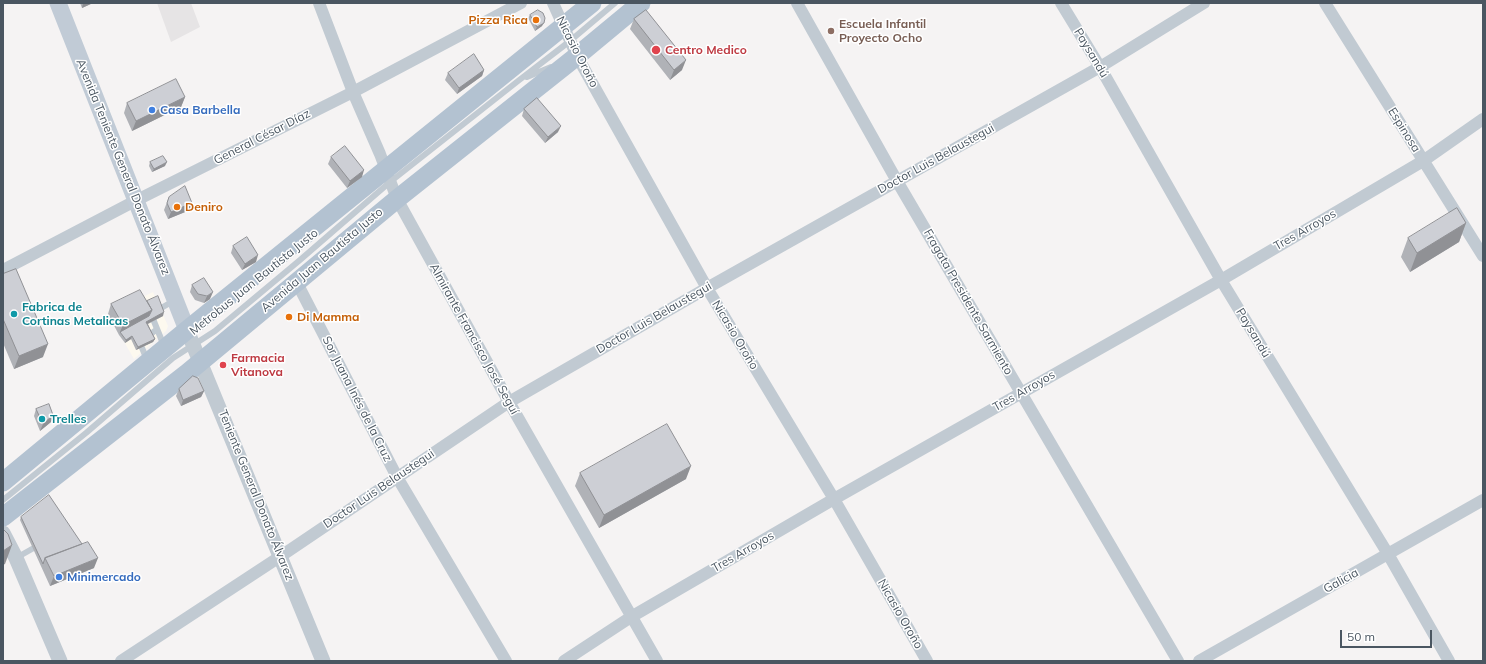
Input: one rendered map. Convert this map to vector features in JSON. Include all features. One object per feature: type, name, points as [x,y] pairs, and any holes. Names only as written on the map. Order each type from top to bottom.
[{"type":"main road","name":"Avenida Teniente General Donato Álvarez","points":[[58,3],[135,201],[194,346]]},
{"type":"main road","name":"Avenida Juan Bautista Justo","points":[[3,482],[165,349],[194,346],[296,281],[391,184],[570,41],[592,3]]},
{"type":"main road","name":"Avenida Juan Bautista Justo","points":[[3,517],[194,346],[391,184],[570,41],[641,3]]},
{"type":"street","name":"Almirante Francisco José Seguí","points":[[319,3],[353,92],[380,154],[391,184],[508,402],[657,661]]},
{"type":"street","name":"General César Díaz","points":[[3,270],[135,201],[353,92],[521,3]]},
{"type":"street","name":"Nicasio Oroño","points":[[553,3],[570,41],[706,288],[834,499],[927,661]]},
{"type":"street","name":"Fragata Presidente Sarmiento","points":[[797,3],[897,181],[1178,661]]},
{"type":"street","name":"Paysandú","points":[[1061,3],[1100,67],[1221,280],[1388,554],[1449,661]]},
{"type":"street","name":"Doctor Luis Belaustegui","points":[[121,661],[281,556],[508,402],[706,288],[1100,67],[1204,3]]},
{"type":"street","name":"Espinosa","points":[[1325,3],[1483,256]]},
{"type":"street","name":"Tres Arroyos","points":[[564,661],[631,617],[834,499],[1221,280],[1423,161],[1483,119]]},
{"type":"street","name":"Sor Juana Inés de la Cruz","points":[[296,281],[398,477],[506,661]]},
{"type":"street","name":"Teniente General Donato Álvarez","points":[[194,346],[323,661]]},
{"type":"street","name":"Galicia","points":[[1199,661],[1483,500]]},
{"type":"street","points":[[3,533],[16,558],[60,661]]},
{"type":"lane","points":[[391,184],[518,80],[570,41],[615,3]]},
{"type":"lane","points":[[518,80],[570,41]]},
{"type":"lane","points":[[165,349],[152,314],[175,300]]},
{"type":"lane","points":[[149,363],[140,343],[157,329]]},
{"type":"lane","points":[[16,558],[41,544],[38,538]]},
{"type":"shaded area","points":[[157,3],[191,3],[200,27],[171,42]]},
{"type":"shaded area","points":[[153,292],[168,326],[166,331],[134,359],[108,314]]},
{"type":"building","name":"Pizza Rica","points":[[538,10],[543,13],[545,18],[544,23],[537,27],[530,15]]},
{"type":"building","points":[[646,10],[686,60],[674,70],[634,19]]},
{"type":"building","points":[[474,54],[484,70],[459,88],[448,73]]},
{"type":"building","points":[[176,79],[185,97],[136,121],[127,103]]},
{"type":"building","points":[[537,98],[561,126],[548,137],[524,109]]},
{"type":"building","points":[[345,146],[364,170],[350,181],[331,157]]},
{"type":"building","points":[[163,156],[167,162],[154,169],[150,162]]},
{"type":"building","points":[[185,186],[192,203],[171,212],[167,203],[169,197]]},
{"type":"building","points":[[1457,208],[1466,223],[1417,253],[1408,238]]},
{"type":"building","points":[[247,237],[258,255],[245,264],[233,246]]},
{"type":"building","name":"Fabrica de Cortinas Metalicas","points":[[16,269],[48,344],[19,356],[3,319],[3,274]]},
{"type":"building","points":[[204,278],[213,292],[207,296],[198,294],[192,285]]},
{"type":"building","points":[[140,290],[152,310],[123,325],[111,304]]},
{"type":"building","points":[[158,296],[164,312],[146,322],[155,339],[138,347],[132,336],[126,340],[120,332],[149,316],[152,310],[147,301]]},
{"type":"building","points":[[193,376],[198,378],[204,391],[183,400],[179,389]]},
{"type":"building","points":[[49,404],[53,415],[43,424],[36,409]]},
{"type":"building","points":[[667,424],[691,466],[604,515],[580,473]]},
{"type":"building","points":[[49,495],[82,544],[45,558],[43,564],[21,517]]},
{"type":"building","points":[[3,529],[8,534],[12,545],[3,551]]},
{"type":"building","points":[[88,542],[98,558],[54,576],[45,558]]},
{"type":"place","name":"Pizza Rica","points":[[536,20]]},
{"type":"place","name":"Escuela Infantil Proyecto Ocho","points":[[831,31]]},
{"type":"place","name":"Centro Medico","points":[[656,50]]},
{"type":"place","name":"Casa Barbella","points":[[152,110]]},
{"type":"place","name":"Deniro","points":[[177,207]]},
{"type":"place","name":"Fabrica de Cortinas Metalicas","points":[[14,314]]},
{"type":"place","name":"Di Mamma","points":[[289,317]]},
{"type":"place","name":"Farmacia Vitanova","points":[[223,365]]},
{"type":"place","name":"Trelles","points":[[42,419]]},
{"type":"place","name":"Minimercado","points":[[59,577]]}]
